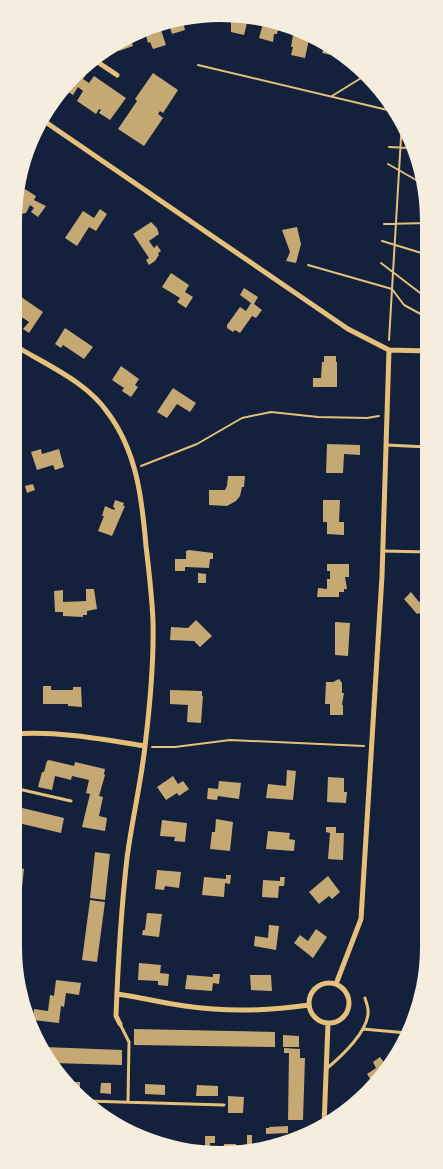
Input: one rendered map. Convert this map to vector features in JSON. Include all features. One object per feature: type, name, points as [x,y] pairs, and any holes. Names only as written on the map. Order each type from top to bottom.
[{"type":"street","points":[[100,64],[117,75]]},
{"type":"street","points":[[48,124],[348,329],[388,350],[420,351]]},
{"type":"street","points":[[22,350],[77,383],[100,402],[117,426],[135,469],[143,508],[153,623],[145,746],[126,873],[120,934],[116,1016],[120,1024]]},
{"type":"street","points":[[336,984],[360,920],[383,551],[388,350]]},
{"type":"street","points":[[22,734],[75,735],[145,746]]},
{"type":"street","points":[[325,983],[336,984],[346,992],[348,1007],[340,1020],[328,1023],[315,1017],[309,1005],[311,994],[317,987],[325,983]]},
{"type":"street","points":[[117,994],[189,1006],[233,1010],[264,1010],[309,1005]]},
{"type":"street","points":[[324,1118],[328,1023]]},
{"type":"lane","points":[[386,445],[420,447]]},
{"type":"lane","points":[[383,551],[420,552]]},
{"type":"lane","points":[[22,790],[71,801]]},
{"type":"lane","points":[[325,1069],[336,1061],[350,1046],[366,1022],[369,1010],[365,998]]},
{"type":"lane","points":[[120,1024],[129,1042],[128,1102]]},
{"type":"lane","points":[[362,1029],[401,1033]]},
{"type":"lane","points":[[95,1101],[224,1105]]},
{"type":"path","points":[[198,64],[386,109]]},
{"type":"path","points":[[332,96],[360,79]]},
{"type":"path","points":[[388,350],[401,135]]},
{"type":"path","points":[[389,148],[406,148]]},
{"type":"path","points":[[388,164],[416,180]]},
{"type":"path","points":[[384,224],[420,223]]},
{"type":"path","points":[[382,241],[420,253]]},
{"type":"path","points":[[381,263],[420,293]]},
{"type":"path","points":[[308,265],[392,289],[404,305],[420,314]]},
{"type":"path","points":[[135,469],[197,444],[242,418],[271,412],[318,417],[367,418],[387,415]]},
{"type":"path","points":[[145,746],[174,747],[230,740],[371,746]]},
{"type":"building","points":[[231,23],[247,24],[244,35],[231,32]]},
{"type":"building","points":[[184,26],[185,30],[172,34],[170,29]]},
{"type":"building","points":[[262,27],[278,31],[277,34],[274,34],[273,42],[259,38]]},
{"type":"building","points":[[162,32],[166,45],[153,49],[150,42],[148,43],[146,37]]},
{"type":"building","points":[[293,36],[308,42],[305,58],[291,55],[293,47],[291,47]]},
{"type":"building","points":[[132,43],[133,46],[119,51],[122,49]]},
{"type":"building","points":[[153,73],[178,90],[163,113],[160,111],[158,114],[163,118],[144,146],[118,129]]},
{"type":"building","points":[[94,76],[126,98],[110,120],[99,113],[101,110],[99,109],[96,114],[77,101],[83,91],[78,87],[73,95],[70,93],[83,79],[89,83]]},
{"type":"building","points":[[25,189],[36,196],[34,200],[46,206],[38,217],[31,212],[34,208],[30,205],[26,213],[23,214]]},
{"type":"building","points":[[100,209],[107,214],[96,231],[89,227],[77,246],[65,238],[83,211],[94,218]]},
{"type":"building","points":[[151,222],[157,228],[159,234],[149,241],[154,248],[157,245],[161,251],[158,253],[159,255],[155,261],[149,265],[146,260],[149,258],[133,234]]},
{"type":"building","points":[[297,227],[301,244],[296,263],[286,261],[290,252],[282,230]]},
{"type":"building","points":[[171,273],[189,285],[185,292],[193,297],[186,308],[177,302],[180,298],[162,287]]},
{"type":"building","points":[[244,288],[258,297],[254,304],[262,310],[256,318],[252,316],[240,333],[235,330],[233,332],[227,328],[227,325],[240,307],[246,311],[251,303],[240,295]]},
{"type":"building","points":[[22,298],[43,312],[29,333],[23,329],[29,322],[22,317]]},
{"type":"building","points":[[65,328],[93,347],[84,359],[63,345],[61,348],[55,344]]},
{"type":"building","points":[[324,356],[336,356],[337,387],[313,387],[313,378],[321,378]]},
{"type":"building","points":[[121,366],[139,379],[135,385],[138,387],[131,397],[122,391],[124,388],[112,380]]},
{"type":"building","points":[[173,388],[196,403],[190,412],[177,404],[167,418],[157,412]]},
{"type":"building","points":[[327,444],[360,445],[360,455],[344,454],[343,473],[326,473]]},
{"type":"building","points":[[41,449],[42,454],[59,449],[64,467],[55,470],[53,465],[37,470],[31,452]]},
{"type":"building","points":[[228,476],[245,476],[244,487],[242,487],[240,496],[236,501],[227,506],[209,505],[209,490],[225,490]]},
{"type":"building","points":[[33,484],[35,490],[27,493],[25,486]]},
{"type":"building","points":[[115,500],[124,503],[123,506],[125,506],[112,536],[98,531],[104,516],[102,516],[105,506],[114,510]]},
{"type":"building","points":[[323,500],[340,500],[339,522],[344,522],[344,535],[327,534],[327,522],[323,522]]},
{"type":"building","points":[[186,551],[213,553],[213,559],[210,559],[209,568],[185,567],[185,571],[175,571],[175,559],[186,559]]},
{"type":"building","points":[[327,564],[349,564],[349,577],[345,577],[347,589],[344,589],[344,592],[339,592],[339,597],[317,597],[318,588],[327,589],[327,579],[330,579],[330,571],[327,571]]},
{"type":"building","points":[[198,573],[206,574],[206,583],[198,583]]},
{"type":"building","points":[[86,589],[94,589],[97,609],[87,611],[87,615],[83,615],[83,617],[63,616],[63,612],[55,612],[54,591],[63,590],[63,602],[86,601]]},
{"type":"building","points":[[411,592],[420,601],[420,614],[417,614],[404,599]]},
{"type":"building","points":[[196,620],[212,636],[200,647],[194,641],[170,640],[171,627],[188,628]]},
{"type":"building","points":[[335,622],[350,623],[348,656],[335,655]]},
{"type":"building","points":[[339,679],[342,683],[342,693],[344,693],[343,715],[330,715],[330,704],[325,704],[326,682],[333,682]]},
{"type":"building","points":[[43,686],[51,686],[51,690],[73,690],[73,687],[81,687],[82,707],[68,706],[68,704],[43,704]]},
{"type":"building","points":[[170,690],[202,691],[201,723],[187,722],[188,705],[170,704]]},
{"type":"building","points":[[49,760],[74,766],[75,762],[105,769],[99,796],[103,797],[99,816],[107,818],[105,831],[82,827],[90,794],[86,793],[89,780],[72,776],[71,780],[55,776],[52,790],[38,787],[42,772],[44,772]]},
{"type":"building","points":[[287,770],[296,771],[293,800],[266,798],[268,784],[286,786]]},
{"type":"building","points":[[173,776],[178,784],[183,781],[189,789],[179,796],[177,793],[166,800],[157,787]]},
{"type":"building","points":[[328,777],[344,778],[344,792],[347,792],[346,803],[327,802]]},
{"type":"building","points":[[219,781],[241,783],[239,799],[218,796],[217,800],[207,799],[208,788],[218,789]]},
{"type":"building","points":[[22,808],[64,818],[61,833],[22,824]]},
{"type":"building","points":[[216,819],[233,822],[230,851],[210,849],[212,832],[215,832]]},
{"type":"building","points":[[162,820],[187,823],[185,842],[174,841],[175,837],[160,836]]},
{"type":"building","points":[[326,827],[336,827],[336,833],[344,833],[343,860],[328,859],[330,833],[326,832]]},
{"type":"building","points":[[268,831],[290,833],[289,839],[295,840],[294,851],[266,849]]},
{"type":"building","points":[[95,852],[110,854],[105,900],[90,898]]},
{"type":"building","points":[[22,868],[24,869],[22,888]]},
{"type":"building","points":[[157,870],[181,872],[179,888],[165,886],[164,890],[155,889]]},
{"type":"building","points":[[226,875],[231,875],[230,884],[225,883],[224,897],[202,895],[204,877],[226,879]]},
{"type":"building","points":[[328,876],[340,892],[332,899],[329,896],[319,904],[309,892]]},
{"type":"building","points":[[280,877],[285,877],[284,886],[279,886],[278,898],[262,897],[263,880],[280,881]]},
{"type":"building","points":[[90,900],[105,902],[97,962],[82,960]]},
{"type":"building","points":[[147,913],[162,914],[159,937],[142,935],[143,930],[145,930]]},
{"type":"building","points":[[269,925],[279,926],[276,950],[254,946],[255,936],[268,938]]},
{"type":"building","points":[[316,929],[327,937],[313,958],[294,943],[300,935],[308,941]]},
{"type":"building","points":[[139,963],[161,965],[160,973],[169,974],[168,986],[158,985],[158,981],[138,980]]},
{"type":"building","points":[[213,974],[220,974],[219,984],[213,983],[212,991],[185,989],[187,975],[213,977]]},
{"type":"building","points":[[250,975],[271,975],[272,991],[251,990]]},
{"type":"building","points":[[56,980],[81,983],[79,995],[66,993],[64,1007],[61,1006],[59,1023],[37,1020],[34,1009],[48,1011],[50,995],[54,996]]},
{"type":"building","points":[[134,1029],[275,1032],[275,1047],[134,1045]]},
{"type":"building","points":[[283,1035],[299,1036],[299,1047],[283,1047]]},
{"type":"building","points":[[49,1047],[122,1050],[122,1065],[60,1063]]},
{"type":"building","points":[[284,1048],[300,1049],[300,1058],[305,1058],[303,1120],[288,1120],[289,1053],[284,1053]]},
{"type":"building","points":[[380,1057],[384,1062],[371,1079],[367,1074],[376,1068],[373,1062]]},
{"type":"building","points":[[101,1083],[111,1083],[111,1094],[100,1093]]},
{"type":"building","points":[[145,1084],[165,1085],[165,1095],[145,1094]]},
{"type":"building","points":[[197,1085],[218,1086],[218,1096],[196,1096]]},
{"type":"building","points":[[228,1096],[244,1097],[243,1113],[228,1113]]},
{"type":"building","points":[[288,1126],[288,1133],[266,1134],[266,1128]]},
{"type":"building","points":[[247,1135],[252,1135],[252,1144],[247,1145]]},
{"type":"building","points":[[205,1136],[215,1136],[215,1143],[210,1143],[210,1146],[205,1146]]},
{"type":"building","points":[[224,1144],[236,1144],[236,1146],[224,1146]]}]
